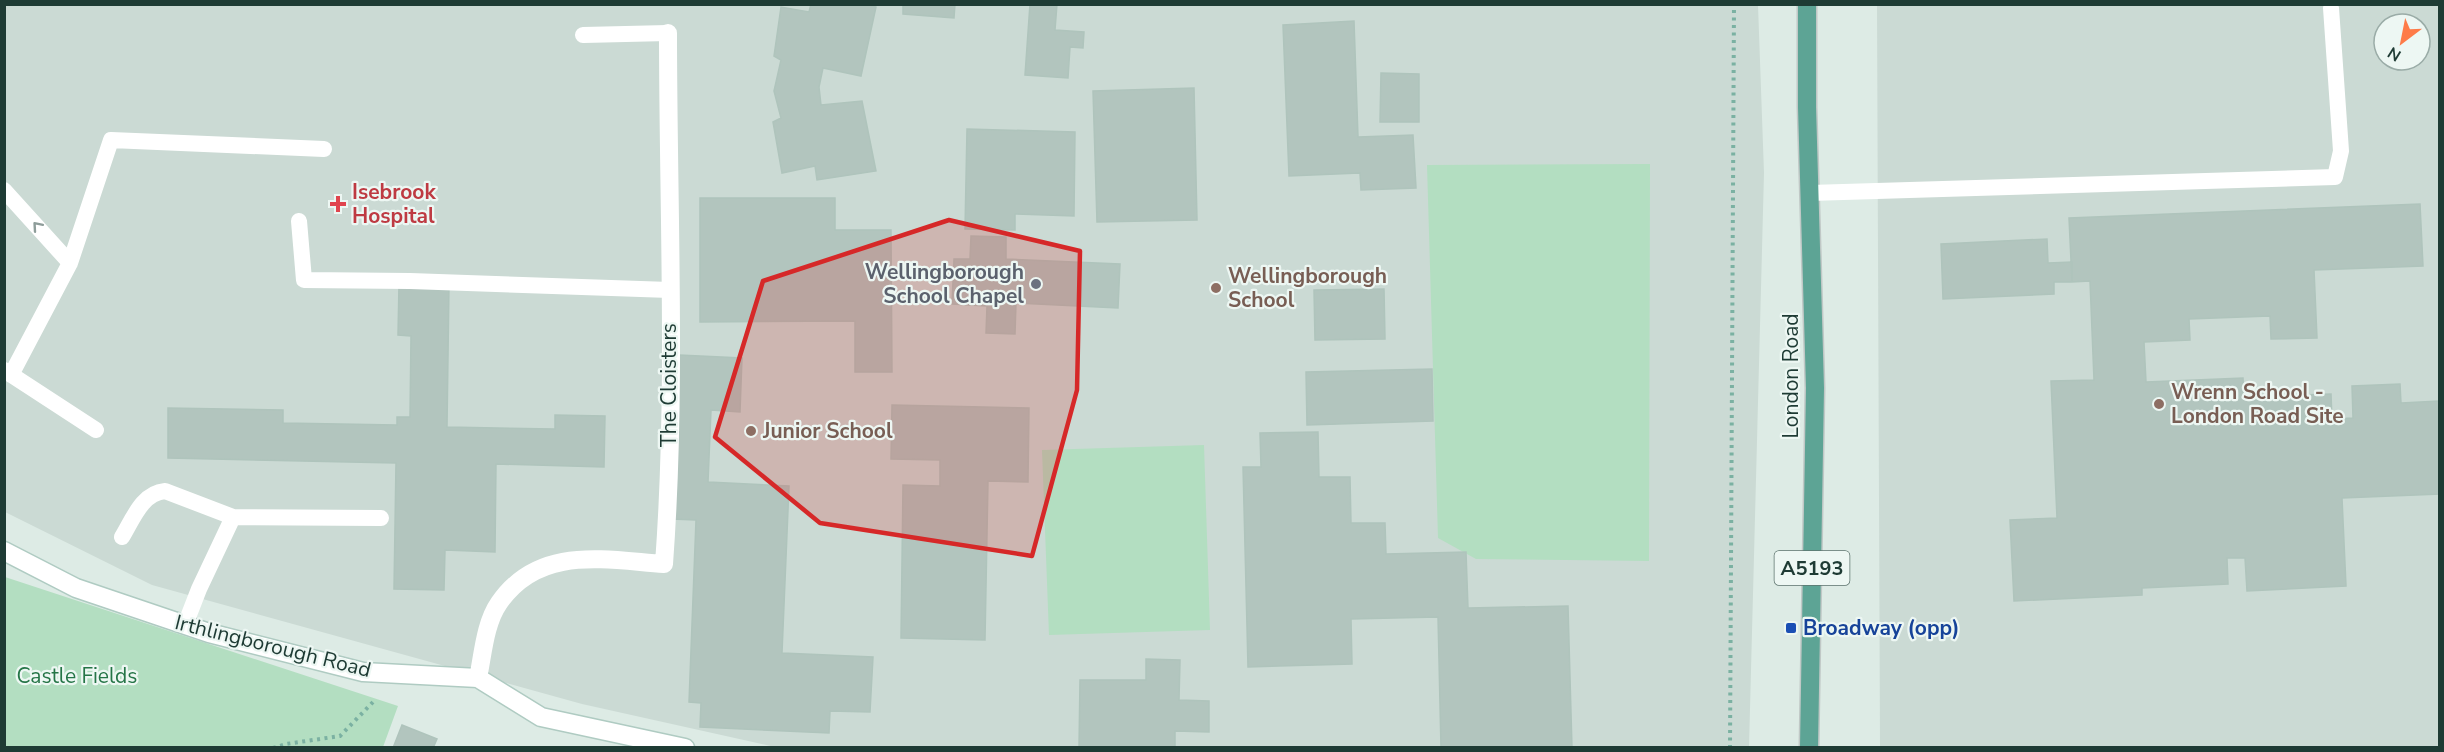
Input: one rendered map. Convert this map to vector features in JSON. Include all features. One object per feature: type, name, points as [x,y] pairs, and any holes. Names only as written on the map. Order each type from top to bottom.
[{"type":"main road","name":"London Road","points":[[1807,4],[1815,388],[1809,747]]},
{"type":"street","name":"The Cloisters","points":[[478,678],[488,629],[498,604],[518,581],[542,566],[574,559],[664,564],[669,497],[668,33]]},
{"type":"street","name":"Irthlingborough Road","points":[[4,551],[76,588],[209,633],[363,672],[478,678],[541,717],[658,745],[685,747]]},
{"type":"lane","points":[[1810,193],[2335,177],[2341,151],[2331,8]]},
{"type":"lane","name":"The Cloisters","points":[[583,35],[668,33]]},
{"type":"lane","points":[[96,430],[8,373],[70,263],[111,140],[324,149]]},
{"type":"lane","points":[[4,190],[70,263]]},
{"type":"lane","points":[[299,221],[304,280],[410,281],[670,290]]},
{"type":"lane","points":[[122,537],[146,498],[155,492],[165,490],[233,518],[381,518]]},
{"type":"lane","points":[[185,625],[199,589],[233,518]]},
{"type":"path","points":[[1730,747],[1734,4]]},
{"type":"path","points":[[273,747],[340,736],[377,698],[390,673]]},
{"type":"highlighted area","points":[[949,220],[1080,251],[1077,390],[1032,556],[820,523],[715,437],[763,281]]},
{"type":"shaded area","name":"Wellingborough School","points":[[4,5],[1758,5],[1764,173],[1749,747],[775,747],[582,704],[152,585],[5,512]]},
{"type":"shaded area","name":"Wrenn School - London Road Site","points":[[1877,5],[2439,5],[2439,747],[1880,747]]},
{"type":"green space","points":[[1650,164],[1649,561],[1476,559],[1438,538],[1427,165]]},
{"type":"green space","points":[[1204,445],[1210,630],[1049,635],[1042,450]]},
{"type":"green space","name":"Castle Fields","points":[[5,577],[398,706],[383,747],[5,747]]},
{"type":"building","points":[[811,4],[867,4],[876,7],[861,76],[823,68],[819,87],[821,105],[862,101],[876,171],[817,180],[815,166],[782,173],[773,122],[781,118],[774,91],[781,60],[774,56],[781,7],[809,12]]},
{"type":"building","points":[[903,4],[955,4],[954,18],[903,14]]},
{"type":"building","points":[[1030,4],[1057,4],[1055,30],[1084,32],[1083,48],[1070,47],[1068,78],[1025,75]]},
{"type":"building","points":[[1354,21],[1358,137],[1413,135],[1416,188],[1361,190],[1360,173],[1289,176],[1283,25]]},
{"type":"building","points":[[1381,73],[1419,74],[1419,122],[1380,122]]},
{"type":"building","points":[[1194,88],[1197,220],[1097,222],[1093,91]]},
{"type":"building","points":[[967,129],[1075,132],[1074,216],[1015,214],[1015,230],[965,229]]},
{"type":"building","points":[[700,198],[835,198],[835,230],[891,230],[892,372],[855,372],[855,321],[700,322]]},
{"type":"building","points":[[2420,204],[2423,266],[2314,270],[2317,338],[2271,339],[2270,316],[2189,319],[2190,340],[2144,342],[2146,382],[2243,378],[2244,397],[2331,394],[2332,419],[2353,418],[2352,386],[2400,384],[2401,403],[2439,401],[2440,494],[2342,498],[2346,586],[2247,591],[2245,558],[2227,558],[2228,584],[2142,588],[2142,595],[2014,601],[2010,520],[2057,518],[2051,381],[2094,380],[2090,281],[2072,282],[2069,218]]},
{"type":"building","name":"Wellingborough School Chapel","points":[[971,236],[1006,237],[1006,259],[1120,264],[1118,308],[1016,303],[1015,334],[986,333],[987,306],[952,304],[954,259],[970,259]]},
{"type":"building","points":[[2047,239],[2048,263],[2072,262],[2072,282],[2054,282],[2054,294],[1943,299],[1941,244]]},
{"type":"building","points":[[399,284],[449,285],[447,427],[555,429],[555,415],[605,416],[604,467],[496,464],[495,552],[445,550],[444,590],[394,589],[396,463],[168,458],[168,408],[283,410],[283,423],[397,425],[397,417],[410,417],[411,336],[398,335]]},
{"type":"building","points":[[1384,289],[1385,339],[1315,340],[1314,290]]},
{"type":"building","points":[[679,355],[742,358],[740,412],[711,410],[708,482],[789,486],[782,653],[873,657],[870,712],[830,711],[829,733],[700,727],[701,703],[689,702],[696,520],[672,519]]},
{"type":"building","points":[[1432,369],[1433,421],[1307,425],[1306,372]]},
{"type":"building","points":[[892,405],[1029,408],[1028,482],[988,481],[985,640],[901,638],[903,485],[940,486],[940,460],[891,459]]},
{"type":"building","points":[[1318,432],[1319,477],[1350,477],[1351,523],[1385,523],[1386,554],[1466,552],[1468,608],[1568,606],[1572,748],[1441,748],[1438,617],[1351,619],[1352,664],[1248,667],[1243,467],[1261,467],[1260,433]]},
{"type":"building","points":[[1146,659],[1180,660],[1179,700],[1209,701],[1209,732],[1175,731],[1175,748],[1079,748],[1080,680],[1146,680]]},
{"type":"building","points":[[402,725],[437,739],[433,748],[393,748]]},
{"type":"place","name":"Isebrook Hospital","points":[[338,204]]},
{"type":"place","name":"Wellingborough School Chapel","points":[[1036,284]]},
{"type":"place","name":"Wellingborough School","points":[[1216,288]]},
{"type":"place","name":"Wrenn School - London Road Site","points":[[2159,404]]},
{"type":"place","name":"Junior School","points":[[751,431]]},
{"type":"place","name":"Broadway (opp)","points":[[1791,628]]}]
